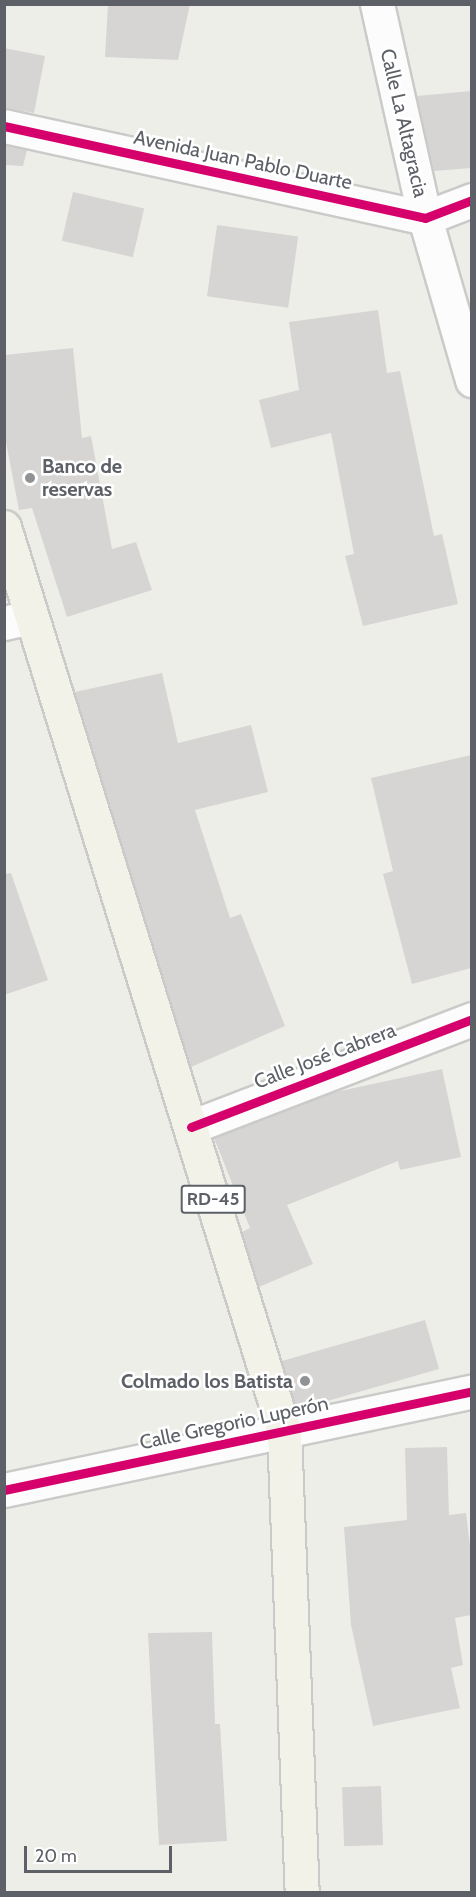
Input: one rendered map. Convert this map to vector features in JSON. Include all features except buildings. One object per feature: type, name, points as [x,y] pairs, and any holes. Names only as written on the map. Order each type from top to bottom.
[{"type":"main road","name":"RD-45","points":[[4,527],[17,620],[191,1127],[284,1431],[302,1893]]},
{"type":"street","name":"Calle La Altagracia","points":[[377,4],[425,218],[471,380]]},
{"type":"street","name":"Avenida Juan Pablo Duarte","points":[[4,126],[425,218]]},
{"type":"street","points":[[425,218],[471,200]]},
{"type":"street","name":"Calle José Cabrera","points":[[191,1127],[471,1019]]},
{"type":"street","name":"Calle Gregorio Luperón","points":[[4,1490],[471,1391]]},
{"type":"cycle path","points":[[4,126],[425,218],[472,200]]},
{"type":"cycle path","points":[[191,1127],[472,1019]]},
{"type":"cycle path","points":[[4,1490],[472,1391]]},
{"type":"place","name":"Banco de reservas","points":[[30,478]]},
{"type":"place","name":"Colmado los Batista","points":[[305,1381]]}]
